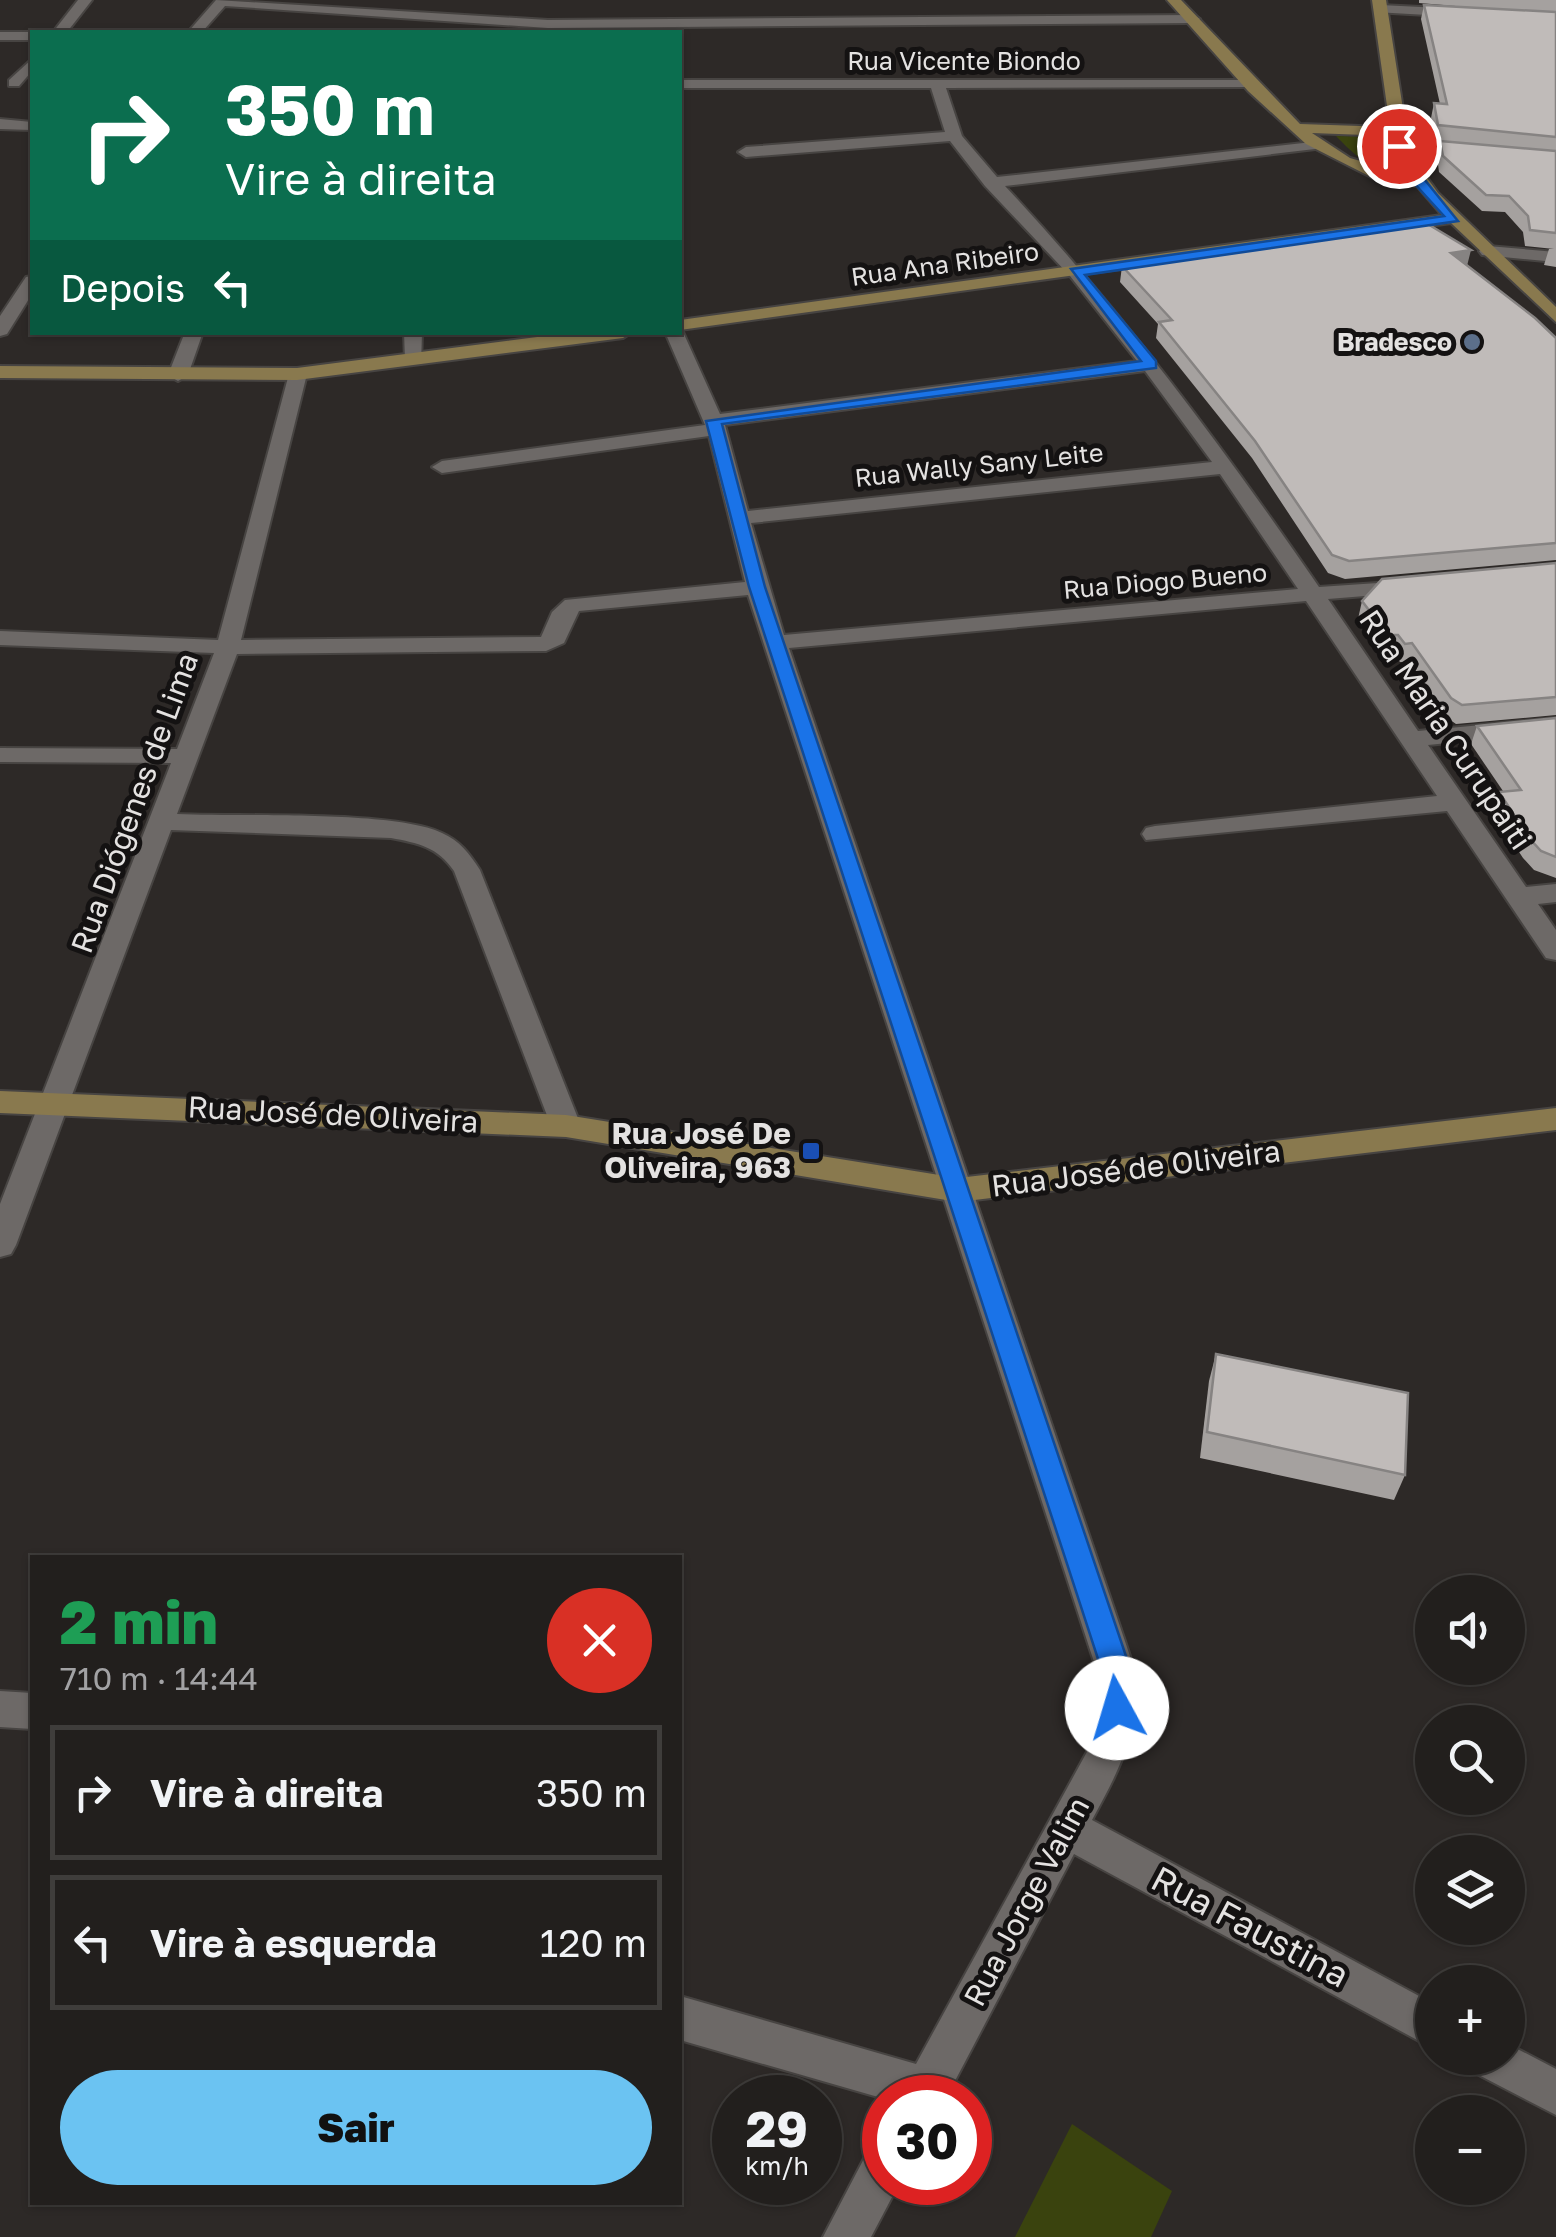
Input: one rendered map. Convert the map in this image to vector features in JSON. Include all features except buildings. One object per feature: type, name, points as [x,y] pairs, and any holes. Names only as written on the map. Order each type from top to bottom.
[{"type":"street","points":[[62,30],[85,0]]},
{"type":"street","points":[[1174,0],[1249,83],[1315,144],[1362,172],[1420,182]]},
{"type":"street","points":[[197,30],[222,1],[412,18],[548,24],[1192,19]]},
{"type":"street","points":[[1483,15],[1380,4],[1397,139],[1420,182],[1556,317]]},
{"type":"street","points":[[398,30],[412,18]]},
{"type":"street","points":[[0,36],[30,36]]},
{"type":"street","points":[[14,83],[30,65]]},
{"type":"street","name":"Rua Vicente Biondo","points":[[682,84],[1249,83]]},
{"type":"street","points":[[746,152],[954,136],[937,84]]},
{"type":"street","points":[[0,124],[30,126]]},
{"type":"street","points":[[1297,128],[1556,158]]},
{"type":"street","name":"Rua Maria Curupaiti","points":[[954,136],[991,182],[1076,272],[1150,364],[1226,467],[1556,951]]},
{"type":"street","points":[[991,182],[1315,144]]},
{"type":"street","name":"Rua Ana Ribeiro","points":[[682,325],[1454,218]]},
{"type":"street","points":[[1488,251],[1556,257]]},
{"type":"street","points":[[0,330],[30,284]]},
{"type":"street","points":[[178,374],[193,335]]},
{"type":"street","points":[[413,335],[414,360]]},
{"type":"street","points":[[0,372],[296,374],[601,335]]},
{"type":"street","name":"Rua Jorge Valim","points":[[675,335],[715,425],[757,587],[1113,1662],[1117,1708],[1106,1755],[934,2075]]},
{"type":"street","points":[[442,467],[1150,364]]},
{"type":"street","name":"Rua Diógenes de Lima","points":[[0,1245],[228,647],[296,374]]},
{"type":"street","name":"Rua Wally Sany Leite","points":[[738,518],[1226,467]]},
{"type":"street","name":"Rua Diogo Bueno","points":[[778,642],[1444,582]]},
{"type":"street","points":[[0,638],[228,647],[546,644],[556,638],[563,612],[573,605],[757,587]]},
{"type":"street","points":[[1412,739],[1556,725]]},
{"type":"street","points":[[0,755],[189,756]]},
{"type":"street","points":[[1156,834],[1454,802]]},
{"type":"street","points":[[164,822],[391,830],[430,837],[453,850],[466,870],[566,1126]]},
{"type":"street","points":[[1519,896],[1556,893]]},
{"type":"street","name":"Rua José de Oliveira","points":[[0,1102],[566,1126],[958,1190],[1556,1119]]},
{"type":"street","points":[[0,1709],[30,1711]]},
{"type":"street","name":"Rua Faustina","points":[[1068,1829],[1415,2017]]},
{"type":"street","points":[[682,2019],[865,2075]]},
{"type":"street","points":[[1522,2075],[1556,2093]]},
{"type":"street","points":[[846,2237],[863,2205]]},
{"type":"green space","points":[[1336,136],[1389,137],[1397,164],[1371,164]]},
{"type":"green space","points":[[1072,2124],[1172,2191],[1151,2237],[1015,2237]]},
{"type":"place","name":"Bradesco","points":[[1472,342]]},
{"type":"place","name":"Rua José De Oliveira, 963","points":[[811,1151]]},
{"type":"route","points":[[1117,1708],[1113,1662],[757,587],[714,421],[1150,364],[1076,272],[1454,218],[1420,182],[1399,146]]}]
